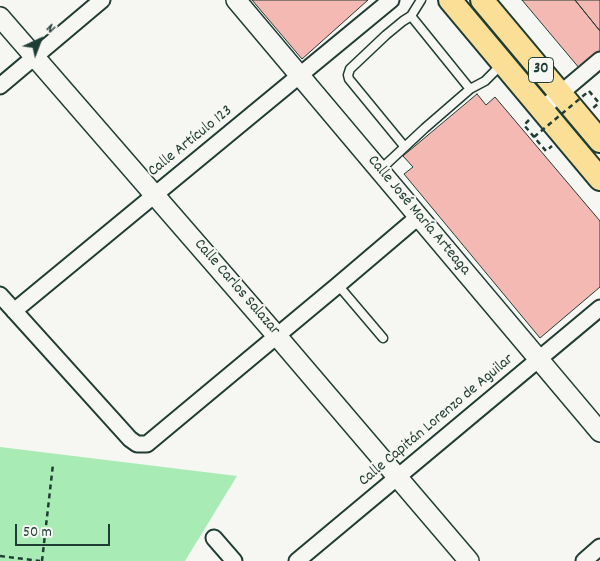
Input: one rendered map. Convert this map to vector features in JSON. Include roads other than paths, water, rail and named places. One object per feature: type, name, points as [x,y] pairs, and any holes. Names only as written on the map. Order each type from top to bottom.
[{"type":"main road","name":"30","points":[[450,0],[600,179]]},
{"type":"main road","name":"30","points":[[482,0],[600,141]]},
{"type":"street","points":[[0,86],[102,0]]},
{"type":"street","name":"Calle José María Arteaga","points":[[236,0],[600,432]]},
{"type":"street","name":"Calle Artículo 123","points":[[14,310],[391,0]]},
{"type":"street","name":"Calle Carlos Salazar","points":[[0,17],[469,561]]},
{"type":"street","points":[[542,109],[600,60]]},
{"type":"street","points":[[0,295],[130,439],[138,444],[147,444],[418,217]]},
{"type":"street","name":"Calle Capitán Lorenzo de Aguilar","points":[[297,561],[600,308]]},
{"type":"street","points":[[214,538],[234,561]]},
{"type":"street","points":[[584,561],[600,547]]},
{"type":"lane","points":[[404,146],[349,79],[348,75],[350,69],[386,35],[403,20],[411,16],[421,0]]},
{"type":"lane","points":[[411,16],[470,89]]},
{"type":"lane","points":[[380,170],[404,146],[503,63]]},
{"type":"lane","points":[[338,285],[383,338]]}]
